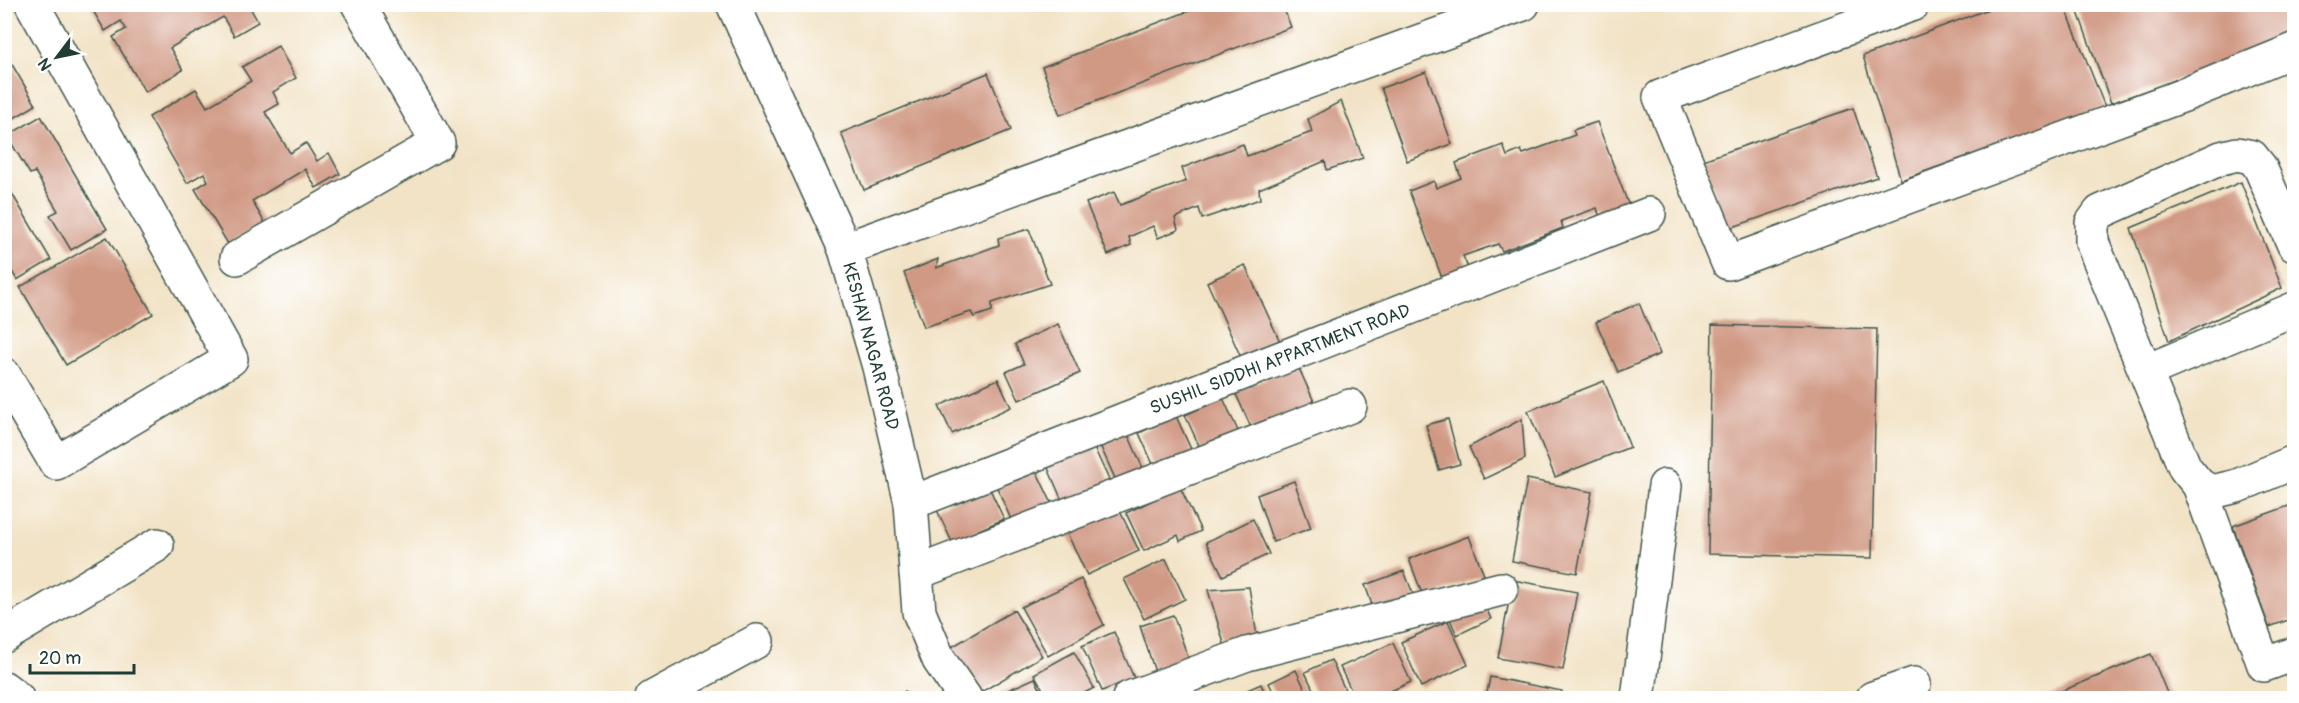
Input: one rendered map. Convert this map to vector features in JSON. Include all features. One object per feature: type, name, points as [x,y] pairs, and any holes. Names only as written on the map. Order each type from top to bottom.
[{"type":"street","points":[[4,375],[56,463],[231,359],[32,4]]},
{"type":"street","points":[[237,258],[438,143],[358,4]]},
{"type":"street","name":"KESHAV NAGAR ROAD","points":[[733,4],[845,249],[879,367],[911,503],[919,612],[939,660],[965,699]]},
{"type":"street","points":[[845,249],[1523,4]]},
{"type":"street","points":[[1913,4],[1660,97],[1728,263],[2184,95],[2295,50]]},
{"type":"street","points":[[2295,245],[2260,167],[2252,157],[2237,154],[2221,158],[2100,212],[2092,223],[2092,242],[2186,468],[2199,485],[2264,665],[2295,654]]},
{"type":"street","name":"SUSHIL SIDDHI APPARTMENT ROAD","points":[[911,503],[1649,214]]},
{"type":"street","points":[[2147,371],[2295,309]]},
{"type":"street","points":[[916,573],[1350,406]]},
{"type":"street","points":[[2199,485],[2212,492],[2237,486],[2295,462]]},
{"type":"street","points":[[1638,699],[1665,486]]},
{"type":"street","points":[[4,636],[158,545]]},
{"type":"street","points":[[1129,699],[1247,654],[1501,589]]},
{"type":"street","points":[[652,699],[757,640]]},
{"type":"street","points":[[1873,699],[1914,684]]},
{"type":"street","points":[[4,688],[17,699]]},
{"type":"building","points":[[89,4],[232,4],[234,8],[248,4],[258,22],[234,36],[223,17],[170,48],[183,70],[145,92],[113,37],[126,29],[121,21],[105,31]]},
{"type":"building","points":[[1207,4],[1282,4],[1291,27],[1060,115],[1042,67]]},
{"type":"building","points":[[2002,4],[2064,4],[2105,107],[1901,180],[1863,56]]},
{"type":"building","points":[[2075,4],[2294,4],[2294,38],[2111,103]]},
{"type":"building","points":[[278,46],[296,78],[273,92],[279,104],[265,112],[290,153],[306,143],[317,161],[329,153],[340,174],[316,188],[305,169],[252,201],[265,223],[228,244],[195,189],[208,181],[204,173],[187,183],[149,117],[196,89],[207,107],[251,81],[242,67]]},
{"type":"building","points":[[4,51],[36,105],[4,124]]},
{"type":"building","points":[[1426,72],[1452,144],[1407,161],[1381,88]]},
{"type":"building","points":[[988,73],[1011,130],[864,190],[841,133]]},
{"type":"building","points":[[1341,101],[1363,158],[1327,170],[1325,161],[1259,189],[1260,199],[1202,219],[1199,208],[1175,218],[1178,230],[1158,238],[1153,226],[1129,237],[1131,245],[1108,255],[1086,203],[1114,192],[1120,205],[1186,181],[1182,168],[1243,144],[1247,156],[1312,132],[1308,119]]},
{"type":"building","points":[[1853,108],[1877,177],[1727,229],[1703,160]]},
{"type":"building","points":[[41,116],[107,229],[71,250],[50,215],[58,211],[35,172],[30,174],[7,136]]},
{"type":"building","points":[[1597,122],[1629,206],[1600,218],[1597,208],[1561,221],[1563,228],[1502,251],[1498,244],[1463,256],[1468,268],[1442,278],[1409,191],[1434,181],[1436,188],[1461,178],[1456,163],[1503,145],[1507,156],[1521,150],[1523,154],[1575,135],[1573,130]]},
{"type":"building","points":[[4,180],[51,260],[17,280],[4,258]]},
{"type":"building","points":[[2241,182],[2282,288],[2169,341],[2131,228]]},
{"type":"building","points":[[1029,229],[1050,284],[992,303],[992,311],[974,317],[971,312],[924,327],[904,273],[938,259],[936,268],[999,245],[998,238]]},
{"type":"building","points":[[107,237],[153,314],[66,365],[20,287]]},
{"type":"building","points":[[1245,265],[1282,346],[1244,364],[1207,282]]},
{"type":"building","points":[[1639,303],[1660,354],[1618,372],[1596,322]]},
{"type":"building","points":[[1058,324],[1080,373],[1019,400],[1006,372],[1024,364],[1015,344]]},
{"type":"building","points":[[1712,325],[1877,329],[1872,558],[1708,554]]},
{"type":"building","points":[[1297,364],[1316,406],[1254,434],[1235,392]]},
{"type":"building","points":[[998,379],[1011,407],[952,434],[939,406]]},
{"type":"building","points":[[1604,381],[1630,447],[1555,477],[1528,411]]},
{"type":"building","points":[[1223,398],[1244,444],[1206,461],[1185,415]]},
{"type":"building","points":[[1176,416],[1194,456],[1157,473],[1139,433]]},
{"type":"building","points":[[1448,419],[1460,464],[1439,470],[1426,425]]},
{"type":"building","points":[[1522,419],[1525,459],[1484,479],[1469,447]]},
{"type":"building","points":[[1127,432],[1145,473],[1118,485],[1100,445]]},
{"type":"building","points":[[1091,441],[1110,482],[1063,503],[1045,461]]},
{"type":"building","points":[[1034,466],[1053,506],[1013,524],[995,483]]},
{"type":"building","points":[[1527,479],[1592,492],[1577,573],[1512,561]]},
{"type":"building","points":[[1294,481],[1311,528],[1273,542],[1257,495]]},
{"type":"building","points":[[988,485],[1004,519],[952,542],[936,508]]},
{"type":"building","points":[[1180,487],[1201,531],[1180,541],[1178,535],[1144,551],[1126,513]]},
{"type":"building","points":[[2294,504],[2294,618],[2269,627],[2233,526]]},
{"type":"building","points":[[1118,507],[1139,551],[1087,575],[1066,531]]},
{"type":"building","points":[[1253,519],[1269,554],[1223,576],[1206,542]]},
{"type":"building","points":[[1469,536],[1484,575],[1424,599],[1409,559]]},
{"type":"building","points":[[1166,559],[1185,599],[1144,619],[1124,579]]},
{"type":"building","points":[[1404,571],[1416,601],[1376,616],[1365,585]]},
{"type":"building","points":[[1081,579],[1104,625],[1048,656],[1021,607]]},
{"type":"building","points":[[1513,580],[1577,592],[1563,670],[1498,658]]},
{"type":"building","points":[[1249,587],[1257,636],[1225,647],[1208,590]]},
{"type":"building","points":[[1483,601],[1491,619],[1457,635],[1449,617]]},
{"type":"building","points":[[1014,610],[1042,656],[978,694],[950,648]]},
{"type":"building","points":[[1173,615],[1189,660],[1155,672],[1140,626]]},
{"type":"building","points":[[1448,621],[1468,665],[1421,687],[1401,642]]},
{"type":"building","points":[[1114,632],[1134,678],[1102,691],[1082,646]]},
{"type":"building","points":[[1393,643],[1411,682],[1375,698],[1355,698],[1340,667]]},
{"type":"building","points":[[1074,652],[1094,688],[1075,698],[1048,698],[1034,674]]},
{"type":"building","points":[[2151,654],[2169,698],[2045,698]]},
{"type":"building","points":[[1331,660],[1349,698],[1317,698],[1305,672]]},
{"type":"building","points":[[1296,670],[1309,698],[1276,698],[1269,683]]},
{"type":"building","points":[[1490,677],[1562,691],[1561,698],[1486,698]]},
{"type":"building","points":[[1035,678],[1044,698],[990,698]]},
{"type":"building","points":[[1261,684],[1267,698],[1229,698]]},
{"type":"building","points":[[905,691],[911,698],[895,698]]}]
